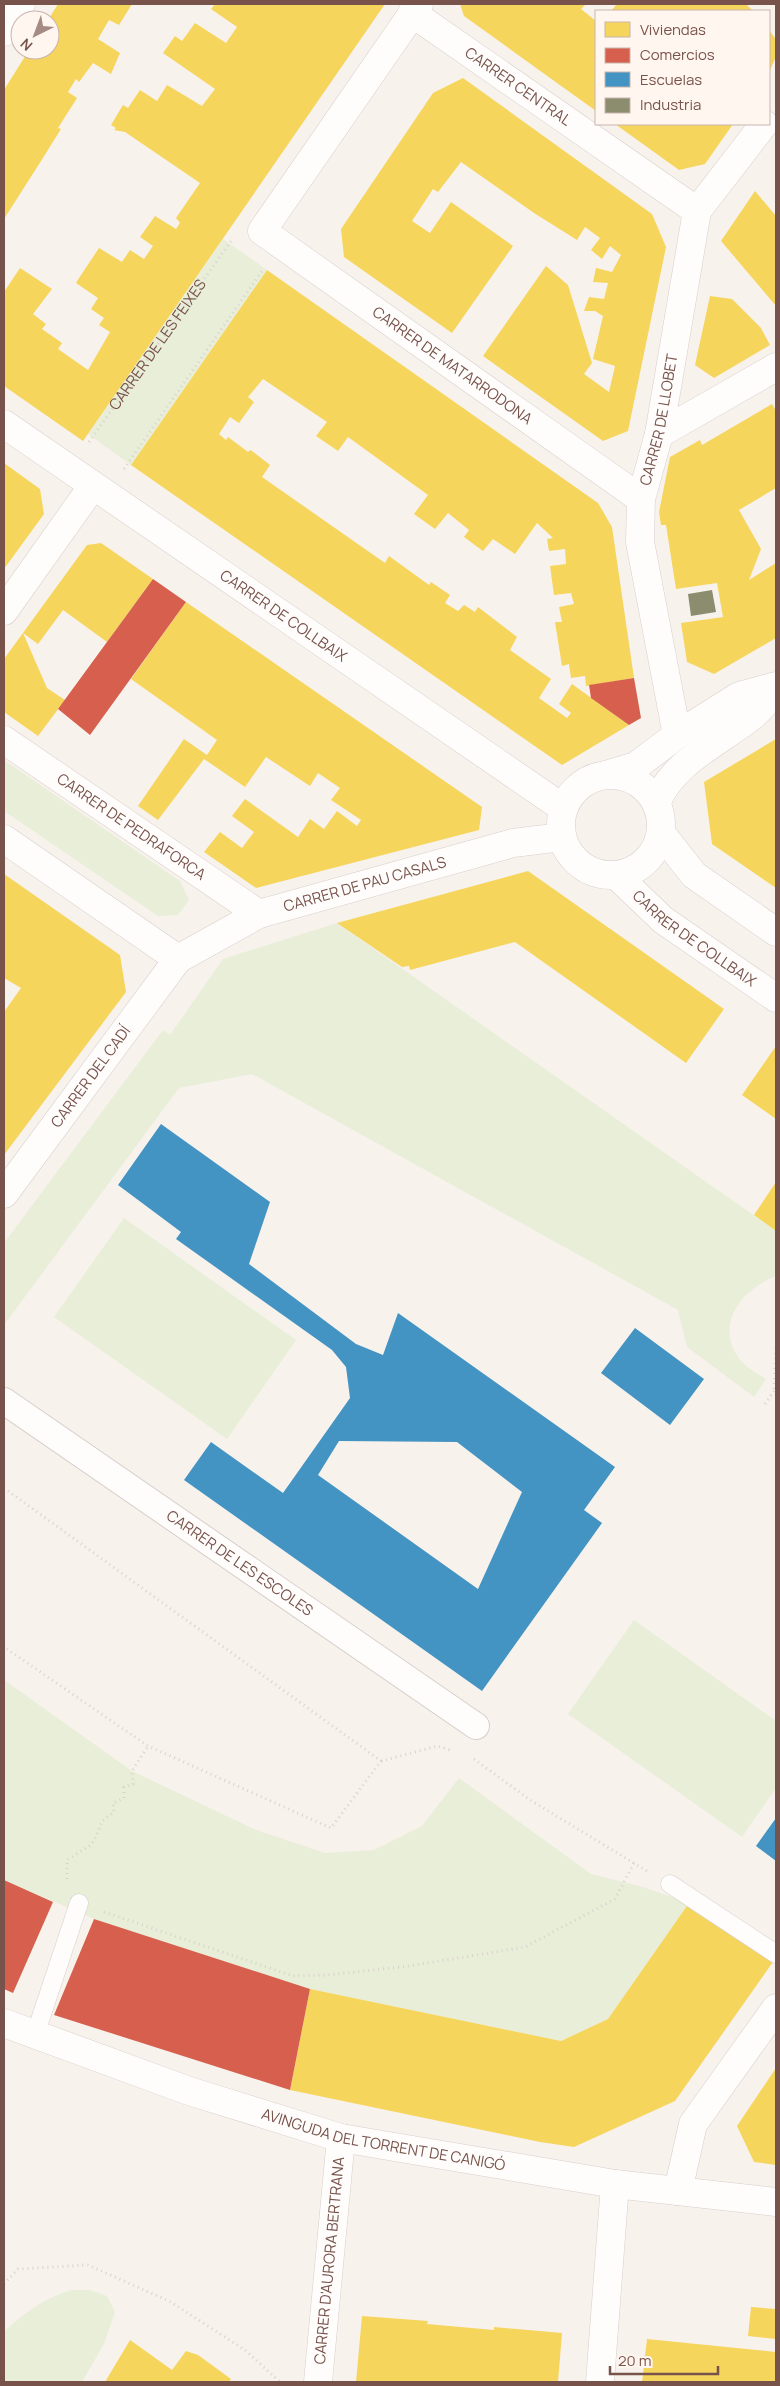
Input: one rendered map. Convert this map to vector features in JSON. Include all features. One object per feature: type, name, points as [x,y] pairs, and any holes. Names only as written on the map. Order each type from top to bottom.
[{"type":"street","points":[[4,32],[22,4]]},
{"type":"street","points":[[272,237],[416,8]]},
{"type":"street","name":"CARRER CENTRAL","points":[[416,8],[697,211]]},
{"type":"street","name":"CARRER DE LLOBET","points":[[677,735],[640,542],[641,499],[659,434],[697,211],[763,125]]},
{"type":"street","name":"CARRER DE MATARRODONA","points":[[272,237],[641,499]]},
{"type":"street","points":[[659,434],[776,367]]},
{"type":"street","name":"CARRER DE COLLBAIX","points":[[4,424],[69,471],[563,808]]},
{"type":"street","points":[[4,611],[99,491]]},
{"type":"street","points":[[605,775],[620,776],[635,781],[647,791],[656,804],[660,818],[661,834],[655,849],[645,862],[632,871],[616,875],[598,874],[582,867],[569,854],[562,837],[560,822],[563,808],[570,796],[579,786],[598,776],[636,766],[677,735],[740,696],[776,686]]},
{"type":"street","points":[[656,804],[663,787],[696,754],[753,716],[776,691]]},
{"type":"street","name":"CARRER DE PEDRAFORCA","points":[[4,740],[259,914]]},
{"type":"street","points":[[661,834],[694,875],[776,932]]},
{"type":"street","name":"CARRER DE PAU CASALS","points":[[178,959],[259,914],[513,843],[562,837]]},
{"type":"street","points":[[4,840],[178,959]]},
{"type":"street","name":"CARRER DE COLLBAIX","points":[[616,875],[663,920],[776,998]]},
{"type":"street","name":"CARRER DEL CADÍ","points":[[4,1194],[178,959]]},
{"type":"street","name":"CARRER DE LES ESCOLES","points":[[4,1400],[476,1726]]},
{"type":"street","points":[[678,2191],[693,2124],[776,2008]]},
{"type":"street","name":"AVINGUDA DEL TORRENT DE CANIGÓ","points":[[4,2023],[189,2091],[341,2138],[615,2184],[776,2202]]},
{"type":"street","name":"CARRER D'AURORA BERTRANA","points":[[318,2382],[341,2138]]},
{"type":"street","points":[[600,2382],[615,2184]]},
{"type":"lane","points":[[670,1884],[776,1954]]},
{"type":"lane","points":[[35,2035],[79,1903]]},
{"type":"path","points":[[99,491],[272,237]]},
{"type":"path","name":"CARRER DE LES FEIXES","points":[[69,471],[234,238]]},
{"type":"path","points":[[765,1404],[775,1392],[776,1348]]},
{"type":"path","points":[[4,1488],[381,1761]]},
{"type":"path","points":[[4,1647],[148,1746],[330,1828],[381,1761],[438,1746],[456,1752]]},
{"type":"path","points":[[475,1759],[472,1744],[476,1726]]},
{"type":"path","points":[[148,1746],[132,1770],[133,1784],[124,1787],[124,1798],[113,1803],[114,1812],[102,1821],[96,1838],[91,1845],[67,1860],[67,1892],[79,1903],[293,1976],[328,1975],[409,1966],[525,1947],[615,1899],[634,1863]]},
{"type":"path","points":[[466,1756],[475,1759],[530,1800],[670,1884]]},
{"type":"path","points":[[4,2284],[18,2269],[88,2265],[168,2301],[245,2350],[280,2382]]},
{"type":"green space","points":[[223,239],[267,270],[131,465],[88,434]]},
{"type":"green space","points":[[4,760],[180,881],[189,900],[178,915],[158,916],[4,811]]},
{"type":"green space","points":[[337,923],[776,1231],[776,1276],[754,1288],[744,1297],[737,1307],[729,1329],[736,1354],[742,1362],[766,1379],[754,1397],[687,1347],[678,1310],[252,1074],[179,1088],[4,1325],[4,1243],[163,1030],[170,1035],[223,959]]},
{"type":"green space","points":[[124,1218],[296,1340],[227,1439],[54,1317]]},
{"type":"green space","points":[[634,1620],[776,1721],[776,1788],[742,1837],[568,1714]]},
{"type":"green space","points":[[4,1680],[132,1771],[256,1830],[325,1853],[374,1850],[422,1826],[459,1778],[591,1874],[643,1887],[689,1903],[608,2019],[561,2041],[310,1989],[94,1919],[4,1880]]},
{"type":"green space","points":[[72,2290],[90,2290],[107,2296],[115,2312],[104,2344],[82,2382],[4,2382],[4,2332],[35,2306]]},
{"type":"building: Viviendas","points":[[58,4],[132,4],[119,25],[109,20],[98,39],[120,53],[111,74],[93,63],[79,82],[76,79],[68,92],[77,98],[58,128],[61,129],[4,219],[4,90],[23,60],[60,60],[60,10],[54,10]]},
{"type":"building: Viviendas","points":[[215,4],[385,4],[83,441],[4,386],[4,292],[20,268],[52,289],[33,314],[46,324],[42,329],[62,343],[58,349],[88,370],[110,332],[99,325],[104,318],[91,309],[98,298],[76,283],[99,248],[122,262],[130,250],[144,259],[153,246],[140,237],[155,216],[176,229],[180,223],[176,218],[200,183],[125,132],[114,130],[116,128],[111,125],[123,105],[128,108],[140,90],[157,101],[167,85],[202,106],[215,89],[163,53],[175,36],[182,41],[195,23],[226,43],[237,27],[211,9]]},
{"type":"building: Viviendas","points":[[460,4],[586,4],[581,9],[595,20],[595,110],[464,16]]},
{"type":"building: Viviendas","points":[[617,4],[746,4],[752,10],[612,10]]},
{"type":"building: Viviendas","points":[[770,31],[775,38],[776,57],[770,70]]},
{"type":"building: Viviendas","points":[[463,78],[652,214],[666,247],[628,431],[603,441],[483,356],[546,266],[568,285],[592,363],[584,374],[609,392],[615,366],[593,359],[603,316],[595,311],[584,311],[589,297],[604,299],[608,283],[593,282],[596,268],[612,272],[621,255],[610,246],[602,259],[591,250],[600,238],[585,227],[577,240],[534,213],[461,162],[438,192],[433,189],[412,221],[430,233],[451,202],[513,246],[452,333],[344,257],[341,229],[433,93]]},
{"type":"building: Viviendas","points":[[616,125],[732,125],[705,164],[679,170]]},
{"type":"building: Viviendas","points":[[755,191],[776,216],[776,306],[721,241]]},
{"type":"building: Viviendas","points":[[267,270],[598,503],[612,527],[634,678],[586,686],[585,676],[571,678],[569,664],[562,666],[555,622],[562,622],[559,607],[574,604],[571,593],[554,595],[550,566],[566,564],[565,549],[549,551],[547,539],[553,538],[537,523],[515,554],[493,539],[483,551],[464,537],[469,530],[448,513],[435,529],[414,514],[428,495],[348,437],[338,451],[316,436],[327,422],[263,379],[248,397],[254,402],[239,423],[230,417],[219,434],[226,440],[228,437],[248,452],[252,451],[270,465],[262,477],[385,563],[389,556],[429,585],[431,582],[450,595],[445,603],[458,611],[464,605],[475,612],[478,607],[517,637],[510,650],[551,679],[539,698],[567,718],[571,713],[559,704],[572,684],[629,725],[562,765],[131,465]]},
{"type":"building: Viviendas","points":[[710,296],[732,299],[761,328],[770,345],[714,378],[695,365]]},
{"type":"building: Viviendas","points":[[772,404],[776,411],[776,488],[739,510],[761,549],[749,580],[776,563],[776,638],[714,674],[687,662],[681,623],[723,617],[717,583],[676,589],[666,525],[661,525],[659,512],[670,457],[700,440],[702,445]]},
{"type":"building: Viviendas","points":[[4,463],[40,489],[44,514],[4,569]]},
{"type":"building: Viviendas","points":[[101,543],[153,579],[107,642],[63,610],[38,644],[23,633],[47,688],[65,700],[38,736],[4,712],[4,659],[87,545]]},
{"type":"building: Viviendas","points":[[186,602],[482,807],[479,830],[256,888],[204,852],[220,832],[242,848],[254,832],[232,816],[245,799],[298,837],[310,819],[324,829],[337,811],[357,826],[361,820],[331,800],[340,788],[318,773],[310,786],[266,757],[245,787],[204,759],[158,820],[138,806],[184,739],[207,755],[217,740],[131,679]]},
{"type":"building: Viviendas","points":[[776,739],[776,888],[712,844],[704,782]]},
{"type":"building: Viviendas","points":[[528,871],[724,1009],[686,1063],[515,942],[410,970],[409,966],[402,967],[337,923]]},
{"type":"building: Viviendas","points":[[4,874],[120,955],[126,992],[4,1155],[4,1012],[21,988],[4,978]]},
{"type":"building: Viviendas","points":[[776,1046],[776,1119],[742,1095]]},
{"type":"building: Viviendas","points":[[776,1182],[776,1231],[754,1215]]},
{"type":"building: Viviendas","points":[[689,1903],[773,1962],[675,2101],[574,2147],[540,2142],[290,2090],[310,1989],[561,2041],[608,2019]]},
{"type":"building: Viviendas","points":[[776,2068],[776,2165],[754,2162],[737,2126]]},
{"type":"building: Viviendas","points":[[751,2307],[776,2309],[776,2339],[748,2336]]},
{"type":"building: Viviendas","points":[[362,2316],[428,2321],[427,2324],[494,2330],[494,2327],[562,2333],[558,2382],[356,2382]]},
{"type":"building: Viviendas","points":[[647,2339],[776,2352],[776,2382],[642,2382]]},
{"type":"building: Viviendas","points":[[130,2340],[172,2370],[186,2351],[198,2355],[231,2379],[229,2382],[105,2382]]},
{"type":"building: Comercios","points":[[153,579],[186,602],[90,735],[58,709]]},
{"type":"building: Comercios","points":[[634,678],[641,718],[629,725],[591,698],[589,685]]},
{"type":"building: Comercios","points":[[4,1880],[53,1902],[13,1993],[4,1989]]},
{"type":"building: Comercios","points":[[94,1919],[310,1989],[290,2090],[54,2015]]},
{"type":"building: Escuelas","points":[[161,1124],[270,1202],[249,1264],[356,1344],[383,1355],[398,1313],[615,1467],[584,1510],[602,1523],[482,1691],[184,1480],[211,1442],[283,1493],[350,1398],[346,1367],[332,1350],[176,1239],[181,1232],[118,1185]],"holes":[[[339,1441],[457,1442],[522,1492],[478,1589],[318,1475]]]},
{"type":"building: Escuelas","points":[[635,1328],[704,1379],[670,1425],[601,1373]]},
{"type":"building: Escuelas","points":[[776,1818],[776,1861],[756,1846]]},
{"type":"building: Industria","points":[[712,590],[716,612],[691,616],[688,594]]}]
